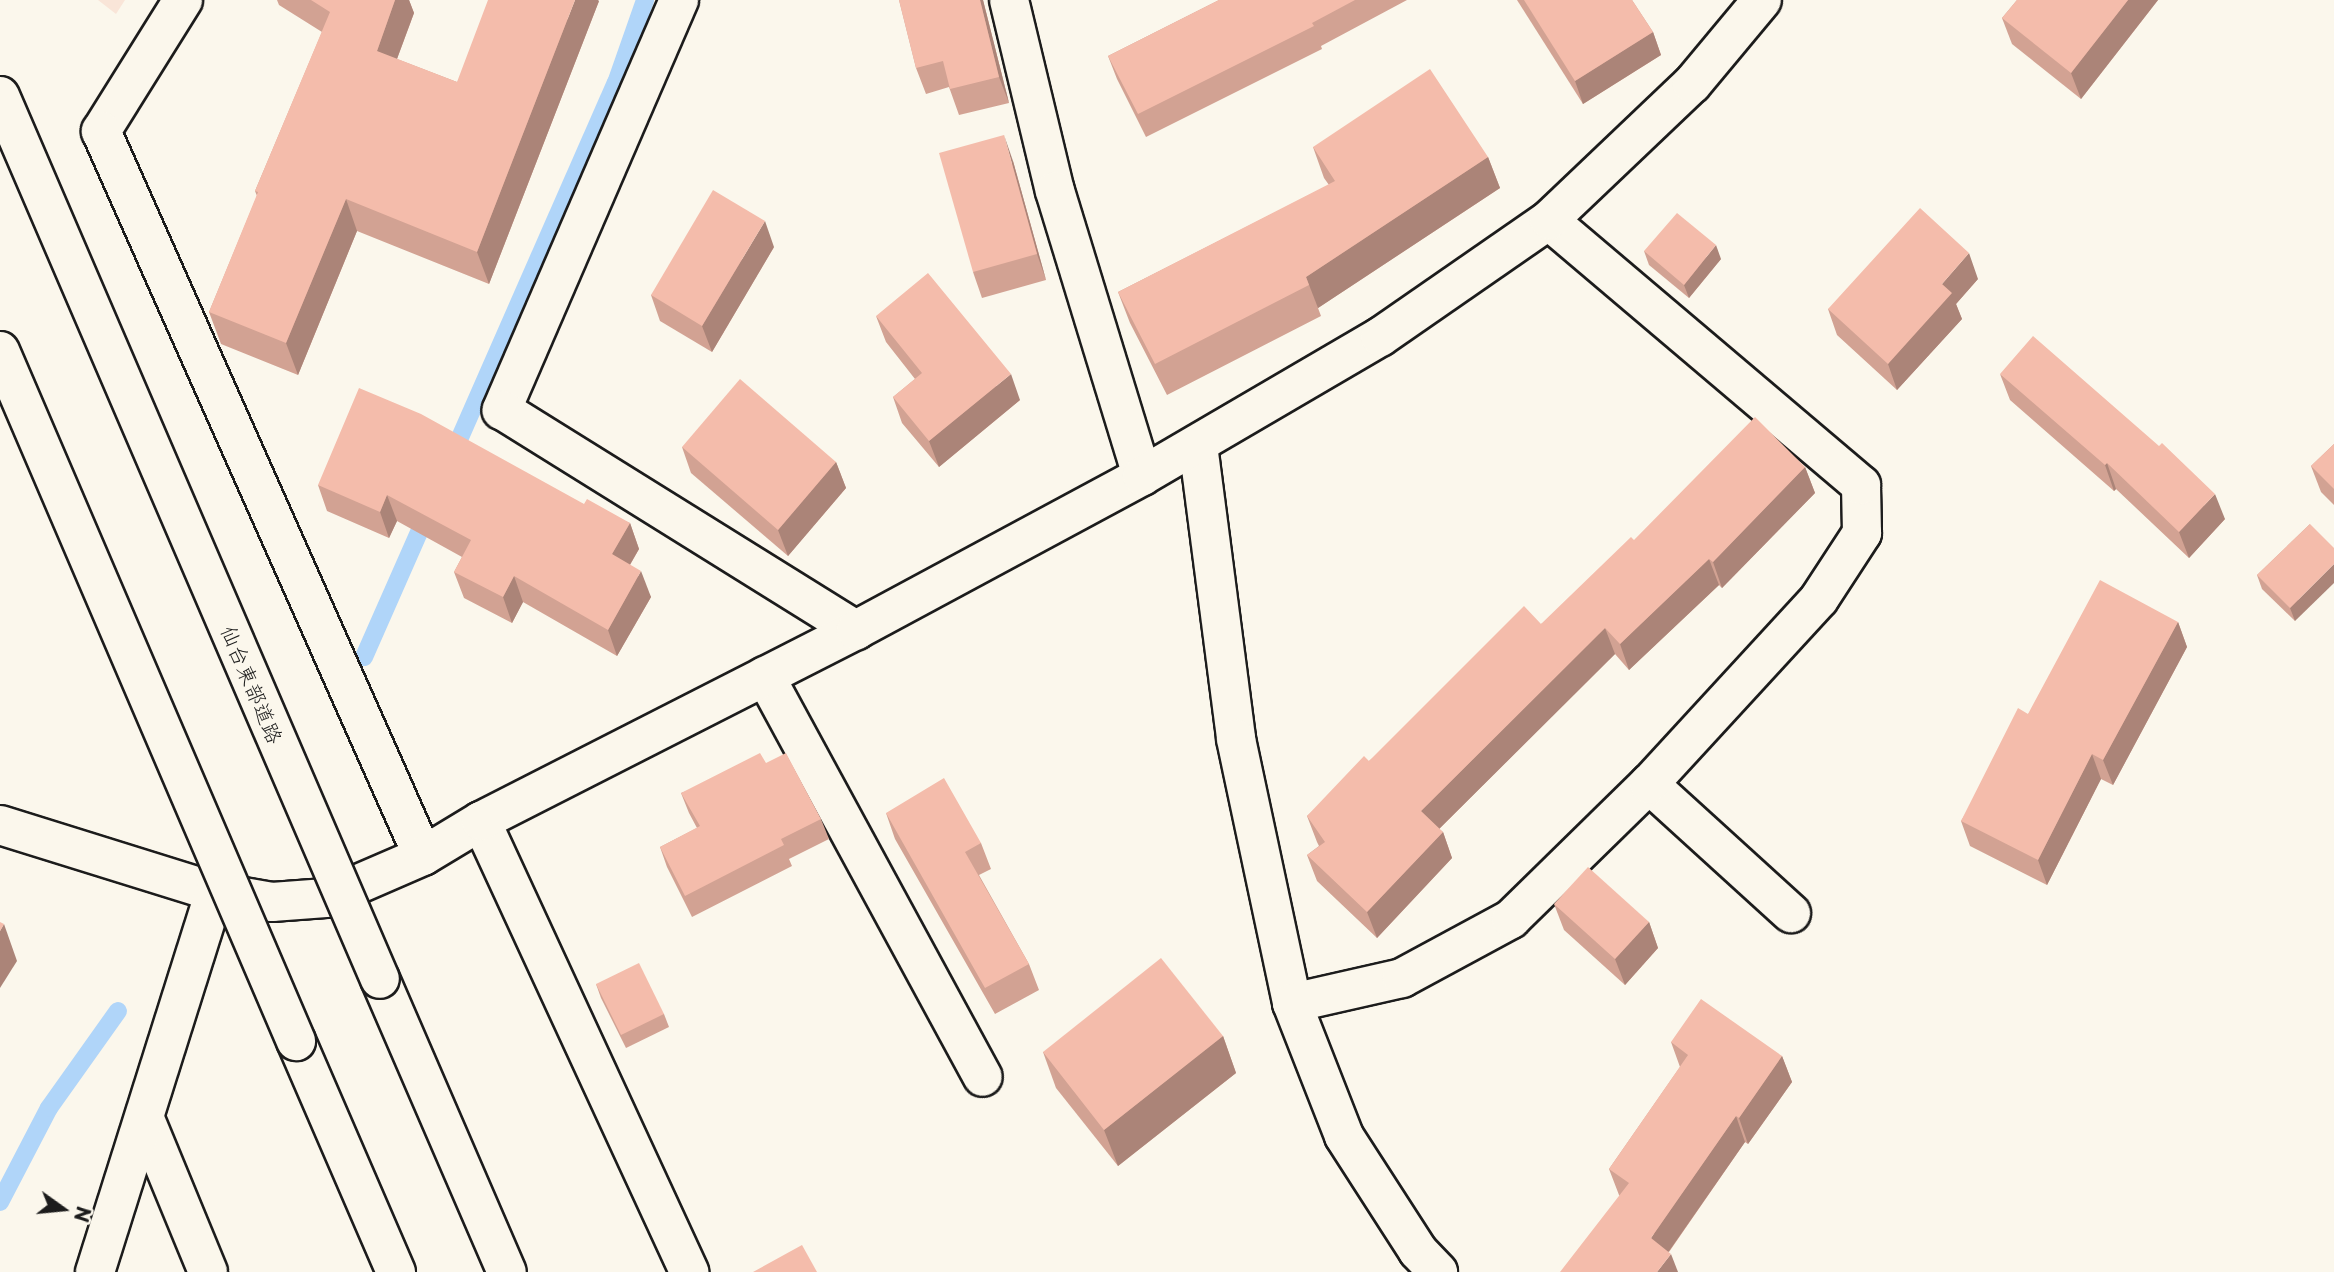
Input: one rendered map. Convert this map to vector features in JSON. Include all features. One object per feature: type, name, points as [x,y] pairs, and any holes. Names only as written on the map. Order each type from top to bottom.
[{"type":"main road","points":[[183,0],[101,131],[423,856]]},
{"type":"main road","points":[[679,0],[502,410],[856,630]]},
{"type":"main road","points":[[1009,0],[1055,191],[1142,476]]},
{"type":"main road","points":[[0,825],[215,892],[272,902],[326,898],[423,856],[481,821],[856,630],[1142,476],[1380,337],[1549,220],[1692,85],[1762,0]]},
{"type":"main road","name":"仙台東部道路","points":[[0,96],[507,1272]]},
{"type":"main road","points":[[1292,1003],[1402,978],[1511,919],[1649,784],[1819,599],[1862,533],[1861,485],[1549,220]]},
{"type":"main road","points":[[0,351],[396,1272]]},
{"type":"main road","points":[[1198,445],[1236,739],[1292,1003],[1344,1136],[1418,1251],[1438,1272]]},
{"type":"main road","points":[[765,676],[983,1077]]},
{"type":"main road","points":[[1649,784],[1791,913]]},
{"type":"main road","points":[[481,821],[690,1272]]},
{"type":"main road","points":[[95,1272],[215,892]]},
{"type":"main road","points":[[145,1119],[208,1272]]},
{"type":"shaded area","points":[[98,0],[125,0],[116,14]]},
{"type":"building","points":[[311,0],[395,0],[377,51],[457,82],[488,0],[575,0],[477,252],[346,199],[286,343],[209,312],[258,192],[255,191],[330,12]]},
{"type":"building","points":[[899,0],[980,0],[999,77],[950,89],[943,61],[916,68]]},
{"type":"building","points":[[1219,0],[1355,0],[1312,23],[1314,26],[1138,114],[1108,56]]},
{"type":"building","points":[[1524,0],[1632,0],[1653,32],[1575,81]]},
{"type":"building","points":[[2017,0],[2128,0],[2071,73],[2002,18]]},
{"type":"building","points":[[1430,69],[1488,157],[1306,277],[1309,285],[1155,364],[1118,292],[1335,181],[1313,147]]},
{"type":"building","points":[[1004,135],[1037,254],[973,272],[939,153]]},
{"type":"building","points":[[713,190],[765,221],[702,326],[651,295]]},
{"type":"building","points":[[1920,208],[1969,253],[1942,284],[1952,293],[1888,364],[1828,309]]},
{"type":"building","points":[[1677,213],[1716,245],[1684,285],[1644,251]]},
{"type":"building","points":[[928,273],[1011,374],[929,441],[893,397],[922,373],[876,316]]},
{"type":"building","points":[[2033,336],[2159,446],[2162,443],[2215,494],[2179,532],[2107,463],[2105,465],[2000,374]]},
{"type":"building","points":[[740,379],[836,462],[778,530],[682,447]]},
{"type":"building","points":[[359,388],[421,414],[584,504],[587,499],[630,523],[612,554],[641,571],[608,630],[514,576],[503,597],[454,572],[471,540],[387,495],[380,512],[318,485]]},
{"type":"building","points":[[1755,417],[1805,467],[1713,562],[1709,559],[1620,644],[1605,628],[1421,811],[1443,832],[1367,912],[1307,855],[1325,842],[1307,816],[1364,756],[1369,761],[1524,606],[1541,624],[1631,537],[1634,540]]},
{"type":"building","points":[[2334,444],[2334,489],[2311,466]]},
{"type":"building","points":[[2310,524],[2334,548],[2334,564],[2290,608],[2257,575]]},
{"type":"building","points":[[2100,580],[2178,622],[2103,760],[2092,754],[2038,860],[1961,821],[2018,708],[2028,714]]},
{"type":"building","points":[[760,753],[766,763],[786,753],[821,819],[781,839],[784,845],[685,896],[660,847],[700,826],[681,793]]},
{"type":"building","points":[[944,778],[981,843],[965,852],[1029,964],[985,988],[886,813]]},
{"type":"building","points":[[1588,867],[1649,922],[1615,959],[1554,904]]},
{"type":"building","points":[[1161,958],[1223,1036],[1104,1130],[1043,1052]]},
{"type":"building","points":[[639,963],[664,1014],[621,1035],[596,984]]},
{"type":"building","points":[[1701,999],[1782,1056],[1739,1118],[1736,1116],[1651,1238],[1671,1254],[1657,1272],[1560,1272],[1629,1183],[1609,1169],[1688,1055],[1671,1042]]},
{"type":"building","points":[[802,1245],[817,1272],[753,1272]]},
{"type":"waterway","points":[[451,458],[616,83],[645,0]]},
{"type":"waterway","points":[[364,657],[428,512]]},
{"type":"waterway","points":[[0,1202],[49,1108],[118,1011]]}]
